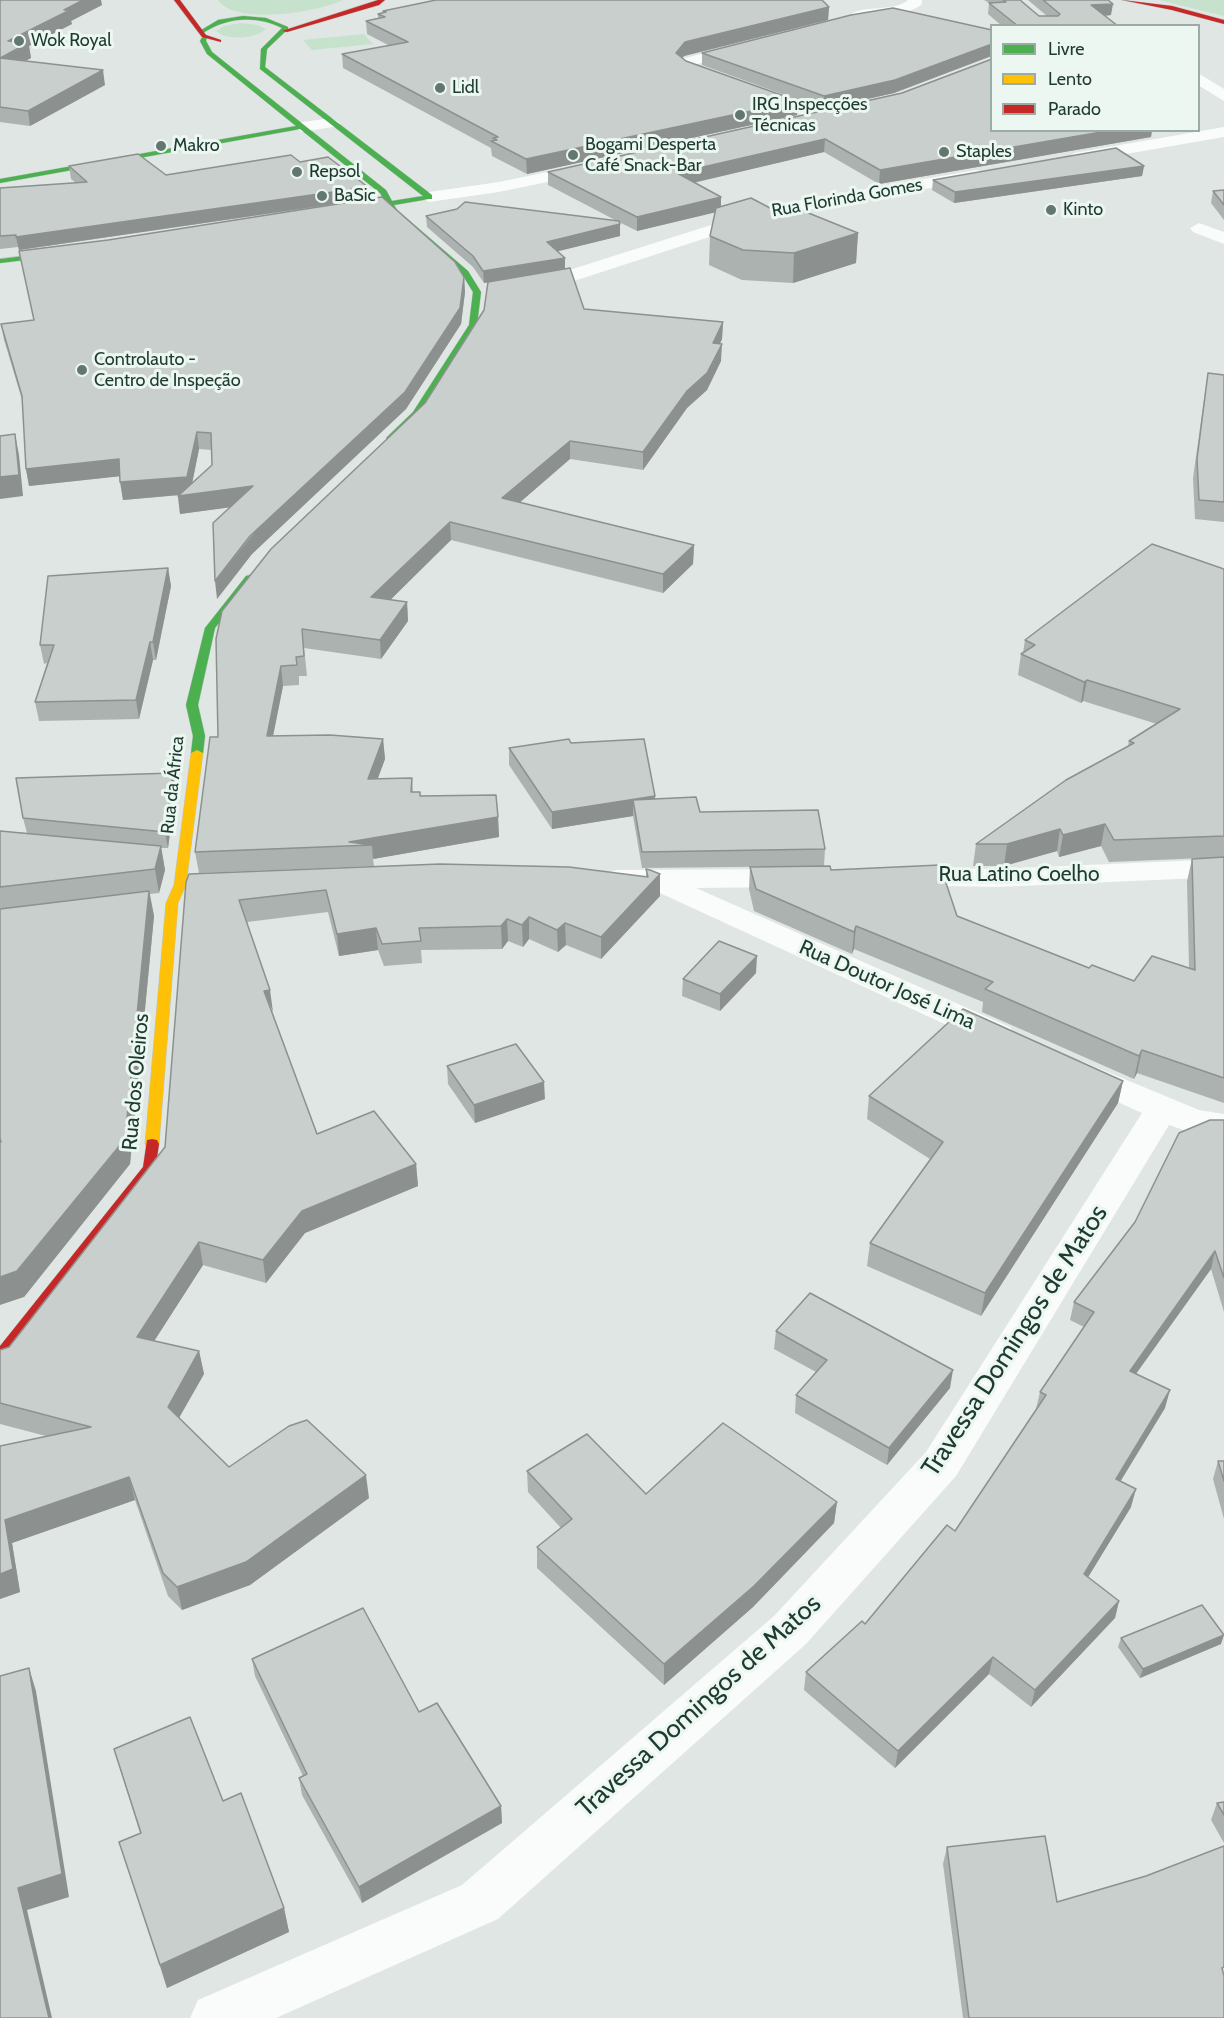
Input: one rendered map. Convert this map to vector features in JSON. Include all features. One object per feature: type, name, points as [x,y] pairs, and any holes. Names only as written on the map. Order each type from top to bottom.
[{"type":"main road","points":[[177,0],[203,34],[203,41],[209,53],[383,192],[405,222],[465,273],[477,292],[473,325],[447,368],[416,414],[379,450]]},
{"type":"main road","points":[[203,34],[214,23],[313,15],[359,0]]},
{"type":"main road","points":[[203,34],[243,42],[280,34],[382,0]]},
{"type":"main road","points":[[1125,0],[1172,8],[1224,22]]},
{"type":"main road","points":[[213,8],[244,19]]},
{"type":"main road","points":[[265,20],[282,24],[286,28],[266,43],[261,59],[262,68],[429,197]]},
{"type":"main road","points":[[0,181],[302,127]]},
{"type":"main road","points":[[358,208],[429,197]]},
{"type":"main road","points":[[0,261],[76,251]]},
{"type":"main road","name":"Rua da África","points":[[180,878],[199,736],[192,705],[210,628],[256,570]]},
{"type":"main road","name":"Rua dos Oleiros","points":[[0,1358],[150,1168],[180,878]]},
{"type":"street","points":[[848,20],[888,13],[915,4],[915,0]]},
{"type":"street","points":[[766,42],[690,61],[686,66],[826,115],[786,124]]},
{"type":"street","points":[[1200,78],[1224,96]]},
{"type":"street","points":[[302,127],[332,123]]},
{"type":"street","points":[[1058,161],[1224,132]]},
{"type":"street","points":[[429,197],[499,187],[612,163]]},
{"type":"street","name":"Rua Florinda Gomes","points":[[477,292],[564,278],[774,210],[999,171]]},
{"type":"street","points":[[1199,228],[1224,238]]},
{"type":"street","name":"Rua Latino Coelho","points":[[872,877],[941,875],[996,878],[1224,868]]},
{"type":"street","points":[[593,878],[652,880],[826,877]]},
{"type":"street","points":[[138,906],[180,878]]},
{"type":"street","name":"Rua Doutor José Lima","points":[[652,880],[1021,1045]]},
{"type":"street","points":[[1053,1059],[1192,1121],[1224,1126]]},
{"type":"street","name":"Travessa Domingos de Matos","points":[[216,2018],[480,1902],[790,1630],[941,1464],[1037,1313],[1162,1108]]},
{"type":"green space","points":[[218,0],[343,0],[316,9],[259,15],[241,13],[227,8]]},
{"type":"green space","points":[[1159,0],[1224,0],[1224,16]]},
{"type":"green space","points":[[241,23],[258,25],[266,29],[248,37],[227,36],[216,31],[224,26]]},
{"type":"green space","points":[[364,34],[373,44],[312,50],[303,40]]},
{"type":"building","points":[[0,0],[83,0],[64,10],[70,10],[8,41],[28,43],[0,58]]},
{"type":"building","points":[[436,0],[822,0],[829,7],[685,42],[676,53],[686,61],[798,101],[526,159],[491,141],[497,140],[493,138],[498,137],[342,54],[408,42],[366,21],[385,17],[378,14],[386,12],[383,11]]},
{"type":"building","points":[[1003,0],[1020,0],[1039,16],[1058,16],[1060,14],[1043,0],[1108,0],[1113,4],[1091,5],[1115,24],[1015,24],[989,3],[1006,2]]},
{"type":"building","points":[[893,8],[990,30],[990,45],[895,80],[824,96],[702,53],[851,15]]},
{"type":"building","points":[[0,58],[103,70],[28,111],[0,107]]},
{"type":"building","points":[[990,60],[990,132],[1101,132],[880,170],[825,139],[677,173],[721,197],[637,217],[548,172],[902,93]]},
{"type":"building","points":[[1116,148],[1144,166],[955,192],[933,180]]},
{"type":"building","points":[[138,154],[166,175],[291,155],[300,162],[328,157],[368,187],[16,237],[16,235],[0,236],[0,188],[87,182],[69,166]]},
{"type":"building","points":[[1224,190],[1224,205],[1213,191]]},
{"type":"building","points":[[382,197],[455,262],[464,277],[460,308],[405,392],[250,536],[215,581],[213,523],[253,486],[178,496],[212,465],[211,433],[197,432],[187,477],[120,482],[119,459],[26,469],[22,396],[1,324],[34,320],[19,251],[108,240]]},
{"type":"building","points":[[751,198],[772,209],[801,210],[858,233],[794,253],[743,250],[710,236],[716,208]]},
{"type":"building","points":[[465,202],[619,221],[620,224],[547,242],[565,258],[483,271],[473,256],[426,216],[457,209]]},
{"type":"building","points":[[570,268],[584,309],[723,322],[713,343],[722,344],[707,373],[687,391],[643,452],[570,441],[502,498],[694,545],[663,574],[450,522],[371,597],[407,602],[380,640],[302,629],[304,656],[296,657],[297,665],[281,666],[267,736],[330,735],[383,739],[368,779],[412,778],[411,792],[420,792],[420,796],[496,795],[498,817],[349,842],[372,845],[195,852],[210,737],[218,737],[216,639],[222,611],[271,549],[425,403],[484,310],[488,282]]},
{"type":"building","points":[[1208,373],[1224,375],[1224,502],[1199,500],[1197,459]]},
{"type":"building","points":[[15,434],[19,475],[0,477],[0,436]]},
{"type":"building","points":[[1152,544],[1224,569],[1224,836],[1114,840],[1105,824],[1063,835],[1060,829],[1007,844],[976,844],[1066,780],[1134,743],[1129,741],[1180,709],[1087,680],[1084,682],[1021,654],[1035,645],[1025,640]]},
{"type":"building","points":[[168,568],[153,642],[150,642],[136,700],[35,702],[54,645],[40,645],[48,576]]},
{"type":"building","points":[[569,739],[571,743],[644,739],[655,796],[552,812],[509,748]]},
{"type":"building","points":[[173,773],[165,832],[23,818],[16,778]]},
{"type":"building","points":[[696,797],[700,812],[818,810],[825,849],[642,852],[633,800]]},
{"type":"building","points":[[0,831],[161,846],[155,869],[0,887]]},
{"type":"building","points":[[1224,857],[1224,1078],[1142,1050],[1139,1056],[985,989],[993,982],[856,926],[854,932],[756,889],[750,867],[830,866],[831,870],[940,865],[957,916],[1089,968],[1092,965],[1134,981],[1152,956],[1195,970],[1192,859]]},
{"type":"building","points":[[440,864],[569,867],[648,877],[646,869],[660,874],[601,937],[565,923],[557,930],[529,917],[522,925],[507,919],[501,926],[419,928],[421,941],[382,944],[376,928],[337,934],[326,890],[239,900],[270,990],[264,991],[317,1134],[374,1111],[416,1164],[302,1211],[263,1260],[199,1242],[137,1337],[199,1351],[168,1407],[229,1467],[289,1426],[307,1420],[366,1475],[246,1562],[177,1587],[163,1573],[129,1477],[5,1520],[13,1569],[0,1574],[0,1446],[91,1427],[0,1403],[0,1350],[9,1347],[165,1147],[186,882],[189,874]]},
{"type":"building","points":[[149,891],[125,1139],[17,1271],[0,1277],[0,909]]},
{"type":"building","points":[[719,941],[757,956],[720,994],[683,979]]},
{"type":"building","points":[[963,1009],[1123,1081],[985,1293],[870,1243],[943,1142],[869,1096]]},
{"type":"building","points":[[516,1044],[544,1082],[474,1105],[447,1066]]},
{"type":"building","points":[[1210,1120],[1224,1120],[1224,1278],[1215,1251],[1130,1371],[1170,1390],[1116,1479],[1136,1489],[1084,1574],[1119,1601],[1035,1690],[993,1657],[898,1751],[806,1672],[862,1621],[865,1624],[947,1525],[955,1531],[1046,1395],[1040,1392],[1094,1312],[1074,1302],[1135,1222],[1179,1133]]},
{"type":"building","points":[[810,1293],[953,1370],[889,1448],[796,1395],[827,1360],[776,1331]]},
{"type":"building","points":[[723,1423],[837,1502],[754,1586],[664,1664],[537,1547],[572,1519],[527,1471],[587,1434],[646,1494]]},
{"type":"building","points":[[1218,1461],[1224,1461],[1224,1481]]},
{"type":"building","points":[[1202,1605],[1224,1635],[1143,1669],[1121,1638]]},
{"type":"building","points":[[363,1608],[419,1712],[437,1703],[501,1806],[359,1887],[299,1778],[307,1774],[252,1659]]},
{"type":"building","points":[[29,1668],[62,1874],[18,1888],[49,2018],[0,2018],[0,1676]]},
{"type":"building","points":[[190,1717],[223,1801],[241,1793],[284,1908],[160,1965],[119,1842],[141,1833],[114,1749]]},
{"type":"building","points":[[1224,1802],[1224,1815],[1217,1803]]},
{"type":"building","points":[[1045,1836],[1057,1902],[1146,1876],[1224,1846],[1224,1967],[1222,1968],[1224,2018],[969,2018],[947,1847]]},
{"type":"traffic: fast","points":[[201,32],[220,22],[243,18],[266,20],[286,28],[264,49],[262,68],[429,197]]},
{"type":"traffic: fast","points":[[204,36],[203,41],[209,53],[383,192],[394,211],[465,273],[477,292],[473,325],[416,414],[391,438]]},
{"type":"traffic: fast","points":[[0,181],[302,127]]},
{"type":"traffic: fast","points":[[370,206],[429,197]]},
{"type":"traffic: fast","points":[[0,261],[64,253]]},
{"type":"traffic: fast","points":[[197,753],[199,736],[192,705],[210,628],[250,578]]},
{"type":"traffic: slow","points":[[152,1144],[172,903],[180,885],[197,753]]},
{"type":"traffic: jam","points":[[177,0],[204,36],[219,41]]},
{"type":"traffic: jam","points":[[285,31],[377,4],[382,0]]},
{"type":"traffic: jam","points":[[1125,0],[1172,8],[1224,22]]},
{"type":"traffic: jam","points":[[0,1358],[150,1168],[152,1144]]},
{"type":"place","name":"Wok Royal","points":[[19,41]]},
{"type":"place","name":"Lidl","points":[[440,88]]},
{"type":"place","name":"IRG Inspecções Técnicas","points":[[740,115]]},
{"type":"place","name":"Makro","points":[[161,146]]},
{"type":"place","name":"Staples","points":[[944,152]]},
{"type":"place","name":"Bogami Desperta Café Snack-Bar","points":[[573,155]]},
{"type":"place","name":"Repsol","points":[[297,172]]},
{"type":"place","name":"BaSic","points":[[322,196]]},
{"type":"place","name":"Kinto","points":[[1051,210]]},
{"type":"place","name":"Controlauto - Centro de Inspeção","points":[[82,370]]}]
